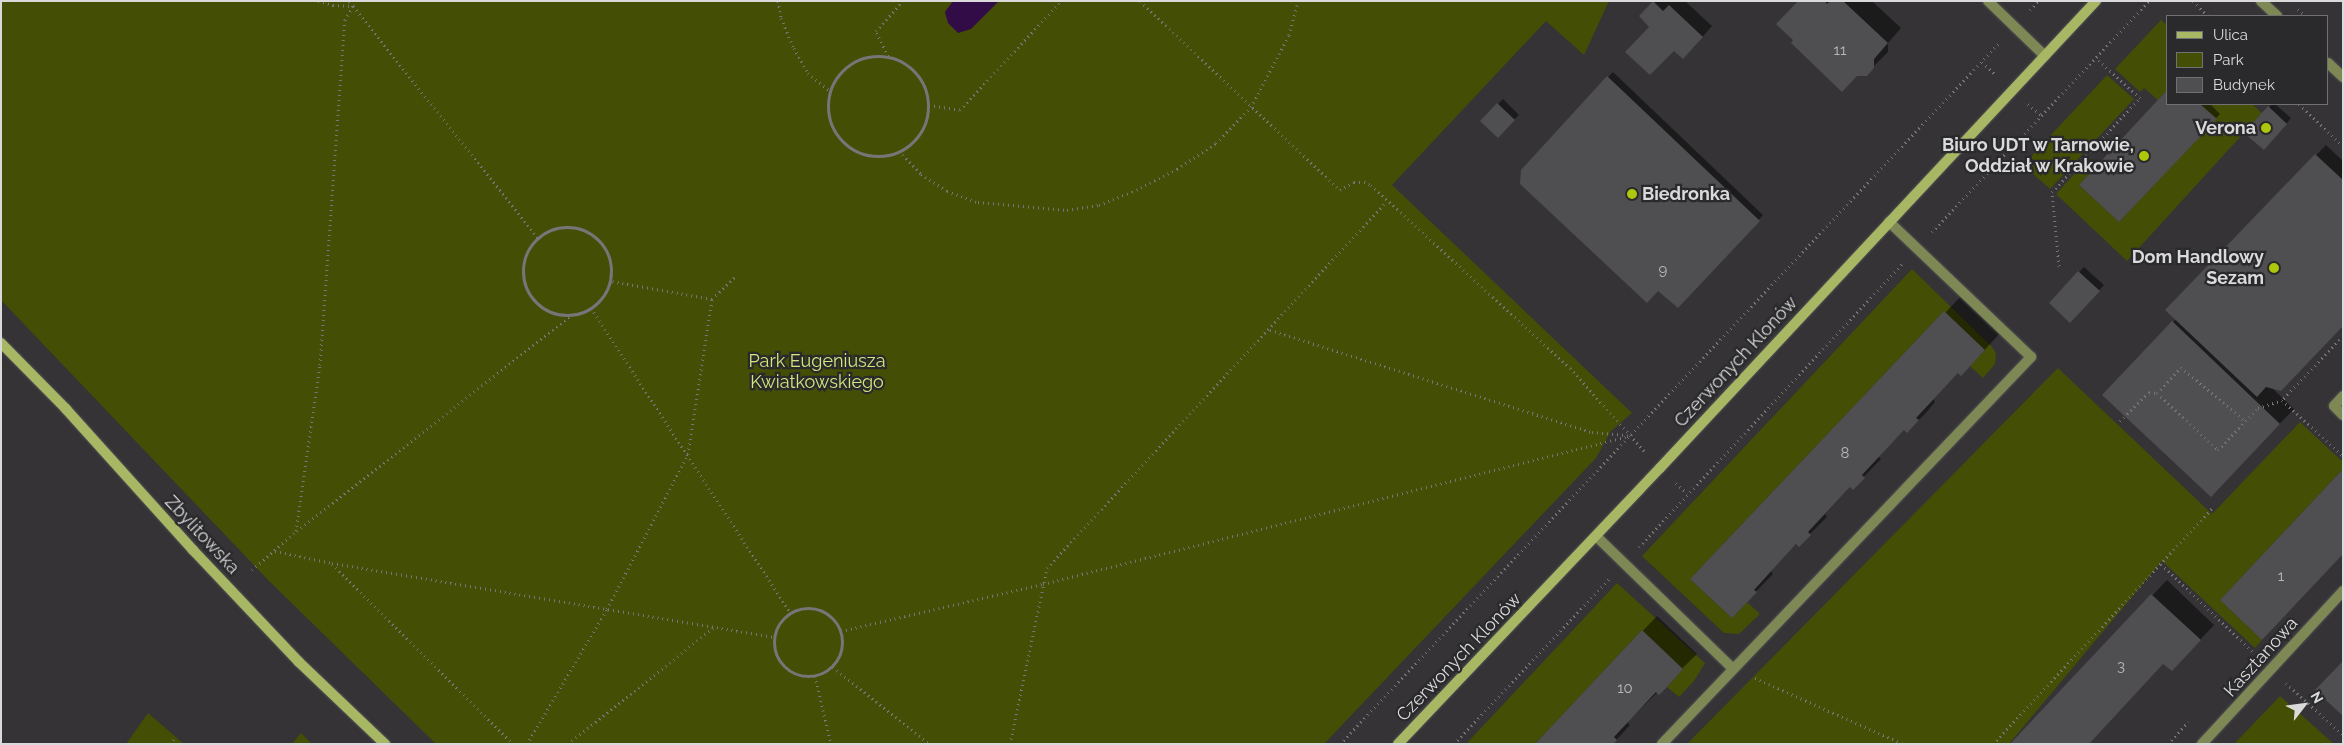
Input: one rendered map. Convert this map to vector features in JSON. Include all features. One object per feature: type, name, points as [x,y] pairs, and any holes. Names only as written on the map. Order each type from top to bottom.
[{"type":"main road","name":"Czerwonych Klonów","points":[[1398,744],[1596,536],[2096,1]]},
{"type":"main road","name":"Zbylitowska","points":[[1,343],[66,409],[193,550],[299,662],[385,744]]},
{"type":"street","points":[[1988,1],[2045,56]]},
{"type":"street","points":[[2261,1],[2276,15]]},
{"type":"street","points":[[2329,64],[2343,77]]},
{"type":"street","points":[[1662,744],[1732,668],[2031,357],[1889,222]]},
{"type":"street","points":[[2343,396],[2334,406],[2343,415]]},
{"type":"street","points":[[1596,536],[1732,668]]},
{"type":"street","name":"Kasztanowa","points":[[2202,744],[2343,591]]},
{"type":"path","points":[[318,1],[334,5],[353,6]]},
{"type":"path","points":[[349,1],[538,238]]},
{"type":"path","points":[[778,1],[782,18],[794,48],[808,73],[830,91]]},
{"type":"path","points":[[888,56],[876,31],[903,1]]},
{"type":"path","points":[[929,105],[960,110],[1061,1]]},
{"type":"path","points":[[1140,1],[1340,190],[1354,182],[1364,182],[1371,185],[1570,368],[1631,435]]},
{"type":"path","points":[[899,151],[921,174],[947,191],[978,202],[1066,210],[1099,205],[1132,192],[1176,169],[1216,143],[1251,107],[1289,35],[1298,1]]},
{"type":"path","points":[[1340,744],[2038,1]]},
{"type":"path","points":[[1454,744],[2149,1]]},
{"type":"path","points":[[2193,1],[2207,15]]},
{"type":"path","points":[[296,531],[320,365],[345,20],[353,6]]},
{"type":"path","points":[[873,55],[888,56],[904,62],[917,73],[926,88],[929,105],[927,120],[921,133],[912,144],[886,156],[871,156],[858,152],[845,144],[836,133],[830,120],[828,106],[830,91],[836,78],[852,63],[873,55]]},
{"type":"path","points":[[2058,266],[2052,192],[2140,98],[2096,58]]},
{"type":"path","points":[[2300,105],[2343,146]]},
{"type":"path","points":[[1010,744],[1047,568],[1388,201]]},
{"type":"path","points":[[252,570],[296,531],[570,316],[591,308],[602,299],[611,281],[609,257],[602,245],[592,234],[564,227],[549,231],[538,238],[530,248],[524,261],[524,274],[527,288],[534,299],[544,308],[570,316]]},
{"type":"path","points":[[527,744],[607,609],[688,454],[712,299],[734,277]]},
{"type":"path","points":[[611,281],[712,299]]},
{"type":"path","points":[[591,308],[790,612]]},
{"type":"path","points":[[1270,330],[1592,432],[1631,435]]},
{"type":"path","points":[[2120,421],[2149,392],[2157,393],[2218,450],[2258,408],[2282,400],[2343,336]]},
{"type":"path","points":[[2157,393],[2181,367],[2245,421]]},
{"type":"path","points":[[2282,400],[2343,456]]},
{"type":"path","points":[[841,631],[1043,584],[1631,435]]},
{"type":"path","points":[[1993,744],[2212,508]]},
{"type":"path","points":[[274,551],[332,563],[773,637]]},
{"type":"path","points":[[332,563],[513,744]]},
{"type":"path","points":[[2161,564],[2343,735]]},
{"type":"path","points":[[801,608],[822,611],[832,617],[841,631],[842,647],[839,657],[832,666],[815,676],[799,676],[788,671],[774,652],[773,637],[782,619],[790,612],[801,608]]},
{"type":"path","points":[[568,744],[714,627]]},
{"type":"path","points":[[832,666],[929,744]]},
{"type":"path","points":[[1732,668],[1903,744]]},
{"type":"path","points":[[815,676],[831,744]]},
{"type":"path","points":[[170,744],[174,739]]},
{"type":"green space","name":"Park Eugeniusza Kwiatkowskiego","points":[[1,1],[1609,1],[1584,55],[1546,21],[1392,185],[1632,413],[1611,431],[1596,458],[1324,744],[436,744],[269,581],[1,300]]},
{"type":"green space","points":[[2161,20],[2166,24],[2166,91],[2158,100],[2144,88],[2140,92],[2115,69]]},
{"type":"green space","points":[[2107,75],[2134,99],[2050,189],[2023,165]]},
{"type":"green space","points":[[2201,105],[2253,105],[2262,113],[2127,261],[2056,194],[2086,161],[2094,169],[2079,185],[2119,222],[2216,119]]},
{"type":"green space","points":[[1912,269],[1992,347],[1996,353],[1995,364],[1983,378],[1970,366],[1985,350],[1944,311],[1690,579],[1732,618],[1747,602],[1760,614],[1739,634],[1724,633],[1642,556]]},
{"type":"green space","points":[[2058,368],[2212,514],[2300,422],[2343,462],[2343,469],[2220,600],[2262,640],[2255,648],[2162,561],[2009,744],[1687,744]]},
{"type":"green space","points":[[1617,583],[1705,663],[1694,681],[1679,697],[1667,687],[1683,669],[1642,630],[1535,744],[1466,744]]},
{"type":"green space","points":[[2280,696],[2334,744],[2234,744]]},
{"type":"green space","points":[[148,713],[184,744],[126,744]]},
{"type":"green space","points":[[301,733],[312,744],[292,744]]},
{"type":"shaded area","points":[[953,1],[999,1],[971,29],[958,33],[948,23],[945,12]]},
{"type":"building","points":[[1653,1],[1663,11],[1669,5],[1703,37],[1683,59],[1674,51],[1650,75],[1625,52],[1649,27],[1639,16]]},
{"type":"building","points":[[1798,1],[1825,1],[1827,4],[1830,1],[1843,1],[1888,43],[1874,59],[1874,68],[1867,76],[1857,76],[1842,92],[1791,43],[1793,40],[1776,24]]},
{"type":"building","name":"Biedronka","points":[[1607,76],[1760,221],[1678,308],[1658,291],[1647,303],[1520,184],[1521,170]]},
{"type":"building","name":"Biuro UDT w Tarnowie, Oddział w Krakowie","points":[[2166,91],[2166,105],[2201,105],[2217,119],[2119,222],[2079,185]]},
{"type":"building","points":[[1497,103],[1515,120],[1498,138],[1480,121]]},
{"type":"building","name":"Verona","points":[[2268,106],[2287,124],[2264,150],[2244,133]]},
{"type":"building","name":"Dom Handlowy Sezam","points":[[2315,154],[2343,180],[2343,326],[2281,391],[2266,387],[2257,397],[2165,310]]},
{"type":"building","points":[[2078,271],[2100,291],[2070,323],[2049,303]]},
{"type":"building","points":[[1944,311],[1985,350],[1961,376],[1958,373],[1916,418],[1919,420],[1907,433],[1904,430],[1862,475],[1865,478],[1853,490],[1850,487],[1808,532],[1811,535],[1799,547],[1796,544],[1754,590],[1757,592],[1732,618],[1690,579]]},
{"type":"building","points":[[2172,321],[2280,424],[2211,497],[2102,395]]},
{"type":"building","points":[[2343,469],[2343,554],[2262,640],[2220,600]]},
{"type":"building","points":[[2151,594],[2201,640],[2172,671],[2163,664],[2089,744],[2010,744]]},
{"type":"building","points":[[1642,630],[1683,669],[1667,687],[1659,695],[1656,692],[1614,737],[1617,740],[1613,744],[1535,744]]},
{"type":"building","points":[[2343,661],[2343,716],[2315,690]]},
{"type":"place","name":"Verona","points":[[2266,128]]},
{"type":"place","name":"Biuro UDT w Tarnowie, Oddział w Krakowie","points":[[2144,156]]},
{"type":"place","name":"Biedronka","points":[[1632,194]]},
{"type":"place","name":"Dom Handlowy Sezam","points":[[2274,268]]}]
